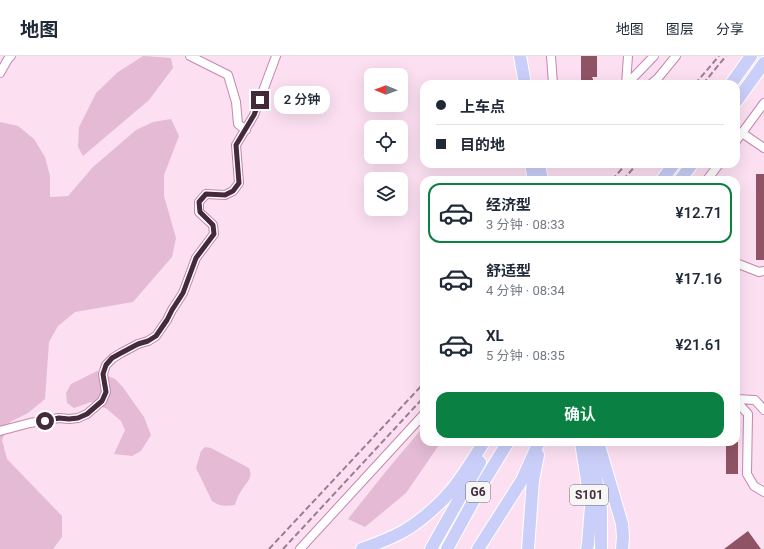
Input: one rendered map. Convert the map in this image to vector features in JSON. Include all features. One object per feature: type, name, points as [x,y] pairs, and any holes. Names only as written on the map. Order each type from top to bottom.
[{"type":"highway","points":[[511,56],[515,80]]},
{"type":"highway","points":[[520,56],[524,80]]},
{"type":"highway","points":[[734,80],[751,56]]},
{"type":"highway","points":[[740,96],[764,63]]},
{"type":"highway","points":[[362,549],[403,532],[428,514],[449,493],[482,446]]},
{"type":"highway","name":"G6","points":[[433,546],[490,446]]},
{"type":"highway","name":"G6","points":[[449,546],[486,478],[506,446]]},
{"type":"highway","points":[[481,545],[522,480],[537,446]]},
{"type":"highway","points":[[528,549],[533,480],[539,446]]},
{"type":"highway","name":"S101","points":[[582,446],[591,506],[587,549]]},
{"type":"highway","name":"S101","points":[[591,446],[601,509],[601,549]]},
{"type":"highway","points":[[599,446],[623,530],[622,549]]},
{"type":"street","points":[[0,73],[11,56]]},
{"type":"street","points":[[190,56],[228,75],[236,102],[238,124],[246,130]]},
{"type":"street","points":[[0,431],[52,419],[78,418],[87,414],[102,401],[106,392],[103,374],[106,365],[112,358],[156,336],[183,293],[196,258],[214,234],[213,225],[200,212],[199,202],[206,194],[225,195],[233,191],[239,183],[236,145],[254,115],[276,56]]},
{"type":"street","points":[[551,56],[553,80]]},
{"type":"street","points":[[627,80],[628,56]]},
{"type":"street","points":[[631,80],[654,56]]},
{"type":"street","points":[[656,80],[676,56]]},
{"type":"street","points":[[740,136],[764,103]]},
{"type":"street","points":[[742,133],[764,148]]},
{"type":"street","points":[[740,265],[759,272],[764,271]]},
{"type":"street","points":[[740,400],[755,400],[764,410]]},
{"type":"street","points":[[740,405],[748,414],[747,474],[754,486],[764,492]]},
{"type":"street","points":[[300,549],[420,418]]},
{"type":"shaded area","points":[[143,56],[171,58],[173,68],[149,100],[83,156],[78,147],[79,127],[96,93],[118,72]]},
{"type":"shaded area","points":[[171,119],[179,136],[164,175],[164,196],[176,238],[172,257],[133,302],[75,312],[58,326],[49,342],[45,399],[28,413],[10,422],[2,440],[7,459],[62,516],[62,537],[53,549],[0,549],[0,122],[18,126],[34,139],[45,157],[50,176],[50,197],[68,196],[93,167],[136,130],[153,122]]},
{"type":"shaded area","points":[[97,371],[115,379],[122,386],[144,417],[151,435],[141,451],[132,456],[114,454],[125,430],[121,421],[107,409],[91,402],[74,408],[67,403],[66,393],[71,384]]},
{"type":"shaded area","points":[[420,431],[420,446],[438,446],[406,493],[365,527],[348,519]]},
{"type":"shaded area","points":[[205,447],[211,448],[249,468],[250,478],[239,494],[235,505],[223,506],[212,501],[196,468],[201,451]]},
{"type":"building","points":[[581,56],[597,56],[597,77],[592,77],[593,80],[581,80]]},
{"type":"building","points":[[756,174],[764,174],[764,260],[756,260]]},
{"type":"building","points":[[726,446],[738,446],[738,474],[726,474]]},
{"type":"building","points":[[748,531],[761,549],[724,549]]},
{"type":"railway","points":[[698,80],[719,56]]},
{"type":"railway","points":[[706,80],[726,56]]},
{"type":"railway","points":[[616,176],[622,168]]},
{"type":"railway","points":[[626,176],[634,168]]},
{"type":"railway","points":[[269,549],[420,387]]},
{"type":"railway","points":[[283,549],[420,401]]},
{"type":"route","points":[[45,421],[59,418],[78,418],[87,414],[102,401],[106,392],[103,374],[106,365],[112,358],[156,336],[167,320],[183,293],[196,258],[214,234],[213,225],[200,212],[199,202],[206,194],[225,195],[233,191],[239,183],[236,145],[246,130],[260,100]]}]
